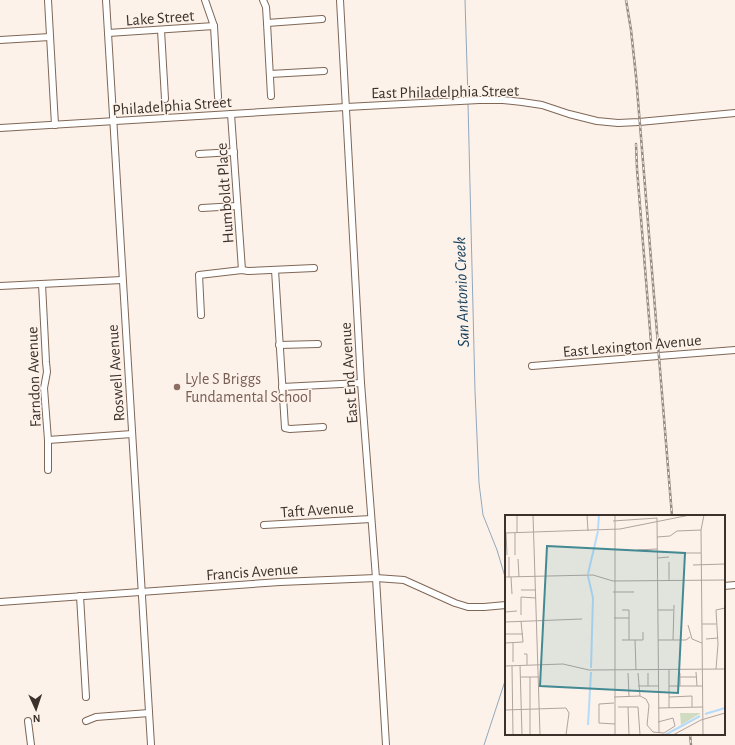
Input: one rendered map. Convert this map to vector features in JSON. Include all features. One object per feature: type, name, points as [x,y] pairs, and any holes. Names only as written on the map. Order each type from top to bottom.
[{"type":"street","points":[[48,0],[55,125]]},
{"type":"street","name":"Roswell Avenue","points":[[106,0],[112,122],[151,745]]},
{"type":"street","points":[[205,0],[214,26],[218,97]]},
{"type":"street","points":[[263,0],[266,7],[271,96]]},
{"type":"street","name":"East End Avenue","points":[[340,0],[361,383],[376,578],[386,745]]},
{"type":"street","points":[[267,23],[322,19]]},
{"type":"street","name":"Lake Street","points":[[108,33],[214,26]]},
{"type":"street","points":[[161,30],[165,99]]},
{"type":"street","points":[[0,40],[50,37]]},
{"type":"street","points":[[270,74],[324,71]]},
{"type":"street","name":"East Philadelphia Street","points":[[346,107],[503,100],[542,105],[597,121],[618,123],[735,113]]},
{"type":"street","name":"Philadelphia Street","points":[[0,128],[346,107]]},
{"type":"street","name":"Humboldt Place","points":[[231,114],[242,270]]},
{"type":"street","points":[[198,154],[234,152]]},
{"type":"street","points":[[202,208],[237,206]]},
{"type":"street","points":[[201,315],[199,274],[242,270],[314,268]]},
{"type":"street","points":[[275,270],[285,428],[323,427]]},
{"type":"street","points":[[0,286],[122,280]]},
{"type":"street","name":"Farndon Avenue","points":[[42,284],[47,372],[44,388],[48,440],[48,470]]},
{"type":"street","points":[[279,345],[318,344]]},
{"type":"street","name":"East Lexington Avenue","points":[[532,366],[735,350]]},
{"type":"street","points":[[282,387],[361,383]]},
{"type":"street","points":[[48,440],[132,434]]},
{"type":"street","name":"Taft Avenue","points":[[264,525],[371,519]]},
{"type":"street","name":"Francis Avenue","points":[[0,602],[280,582],[376,578],[404,580],[455,603],[468,607],[503,606]]},
{"type":"street","points":[[725,586],[735,585]]},
{"type":"street","points":[[80,596],[86,697]]},
{"type":"street","points":[[86,721],[96,717],[149,713]]},
{"type":"street","points":[[28,721],[31,745]]},
{"type":"waterway","name":"San Antonio Creek","points":[[465,0],[468,98]]},
{"type":"waterway","name":"San Antonio Creek","points":[[468,103],[475,391],[479,483],[483,515],[497,550],[505,577]]},
{"type":"waterway","name":"San Antonio Creek","points":[[484,745],[505,681]]},
{"type":"railway","points":[[626,0],[636,76],[672,515]]},
{"type":"railway","points":[[636,144],[651,342]]},
{"type":"railway","points":[[690,735],[691,745]]},
{"type":"place","name":"Lyle S Briggs Fundamental School","points":[[177,387]]}]
